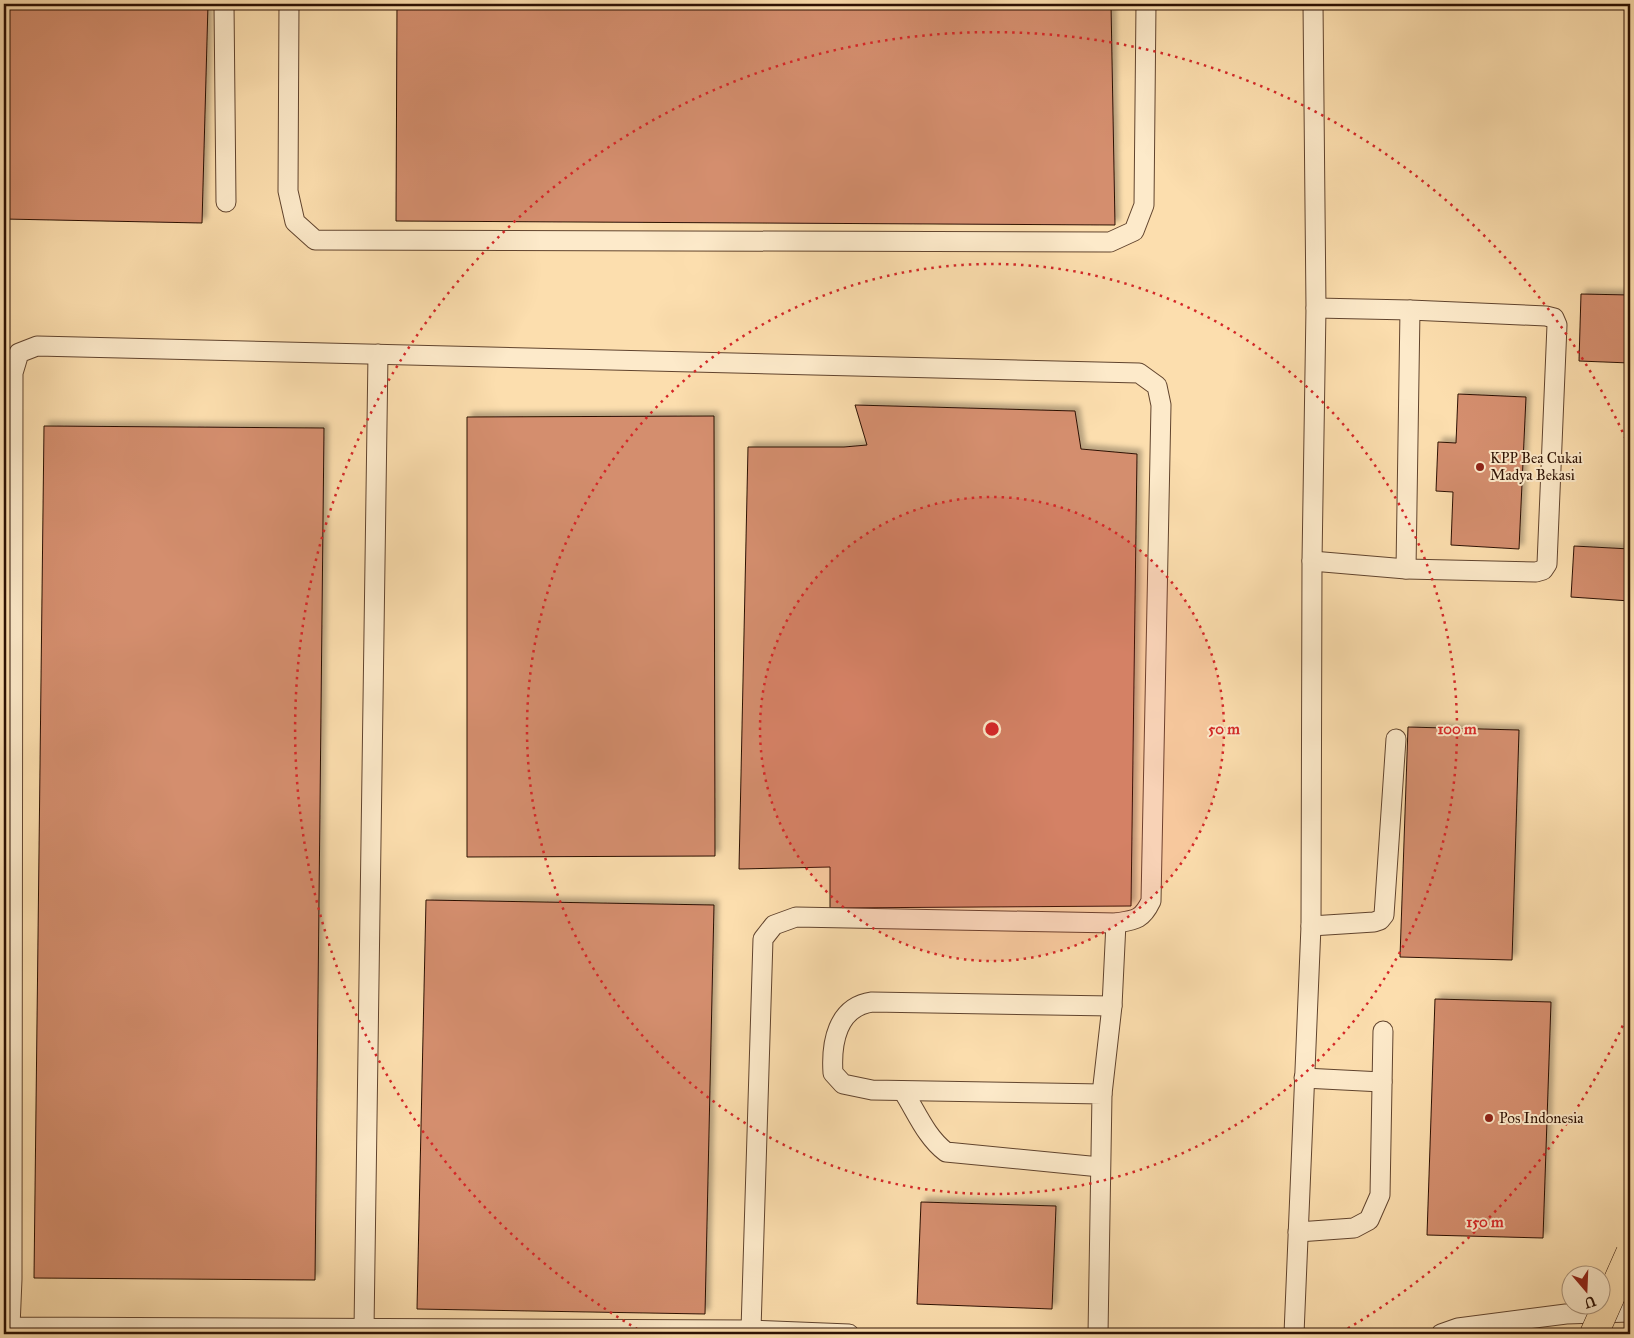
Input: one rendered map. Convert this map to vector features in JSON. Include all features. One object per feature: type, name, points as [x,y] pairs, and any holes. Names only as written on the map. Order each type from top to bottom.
[{"type":"highway","points":[[1594,1334],[1630,1253]]},
{"type":"lane","points":[[224,4],[226,202]]},
{"type":"lane","points":[[289,4],[288,191],[295,222],[315,240],[1110,242],[1134,230],[1144,205],[1146,4]]},
{"type":"lane","points":[[1294,1334],[1311,926],[1312,561],[1316,308],[1313,4]]},
{"type":"lane","points":[[1312,561],[1406,568],[1536,572],[1543,570],[1547,564],[1557,325],[1554,318],[1546,316],[1316,308]]},
{"type":"lane","points":[[1406,568],[1410,310]]},
{"type":"lane","points":[[751,1330],[763,939],[774,925],[796,917],[1116,923],[1133,920],[1145,913],[1151,901],[1161,405],[1157,386],[1139,373],[37,346],[19,353],[13,373],[7,1327],[751,1330],[850,1334]]},
{"type":"lane","points":[[364,1329],[378,354]]},
{"type":"lane","points":[[1311,926],[1374,922],[1380,920],[1384,915],[1396,739]]},
{"type":"lane","points":[[1098,1334],[1102,1094],[1112,1006],[1116,923]]},
{"type":"lane","points":[[1102,1094],[872,1090],[843,1084],[833,1073],[832,1059],[838,1025],[849,1012],[861,1004],[872,1002],[1112,1006]]},
{"type":"lane","points":[[1298,1232],[1354,1228],[1369,1220],[1380,1195],[1383,1031]]},
{"type":"lane","points":[[1304,1078],[1382,1082]]},
{"type":"lane","points":[[903,1091],[930,1137],[936,1145],[946,1152],[1100,1167]]},
{"type":"lane","points":[[1442,1334],[1458,1328],[1566,1314],[1630,1312]]},
{"type":"building","points":[[4,4],[208,4],[202,223],[4,219]]},
{"type":"building","points":[[397,4],[1111,4],[1115,225],[396,221]]},
{"type":"building","points":[[1581,294],[1630,295],[1630,363],[1579,361]]},
{"type":"building","name":"KPP Bea Cukai Madya Bekasi","points":[[1458,394],[1526,397],[1519,549],[1451,545],[1453,492],[1436,491],[1438,442],[1456,443]]},
{"type":"building","points":[[855,405],[1075,411],[1081,449],[1137,454],[1131,906],[830,908],[830,867],[739,869],[748,447],[844,447],[867,445]]},
{"type":"building","points":[[714,416],[715,856],[467,857],[467,417]]},
{"type":"building","points":[[44,426],[324,428],[315,1280],[34,1278]]},
{"type":"building","points":[[1574,546],[1630,549],[1630,601],[1571,597]]},
{"type":"building","points":[[1408,727],[1519,730],[1512,960],[1400,957]]},
{"type":"building","points":[[426,900],[714,905],[705,1314],[417,1309]]},
{"type":"building","name":"Pos Indonesia","points":[[1435,999],[1551,1002],[1543,1238],[1427,1235]]},
{"type":"building","points":[[921,1202],[1056,1206],[1052,1309],[917,1304]]},
{"type":"place","name":"KPP Bea Cukai Madya Bekasi","points":[[1480,467]]},
{"type":"place","name":"Pos Indonesia","points":[[1489,1118]]}]
